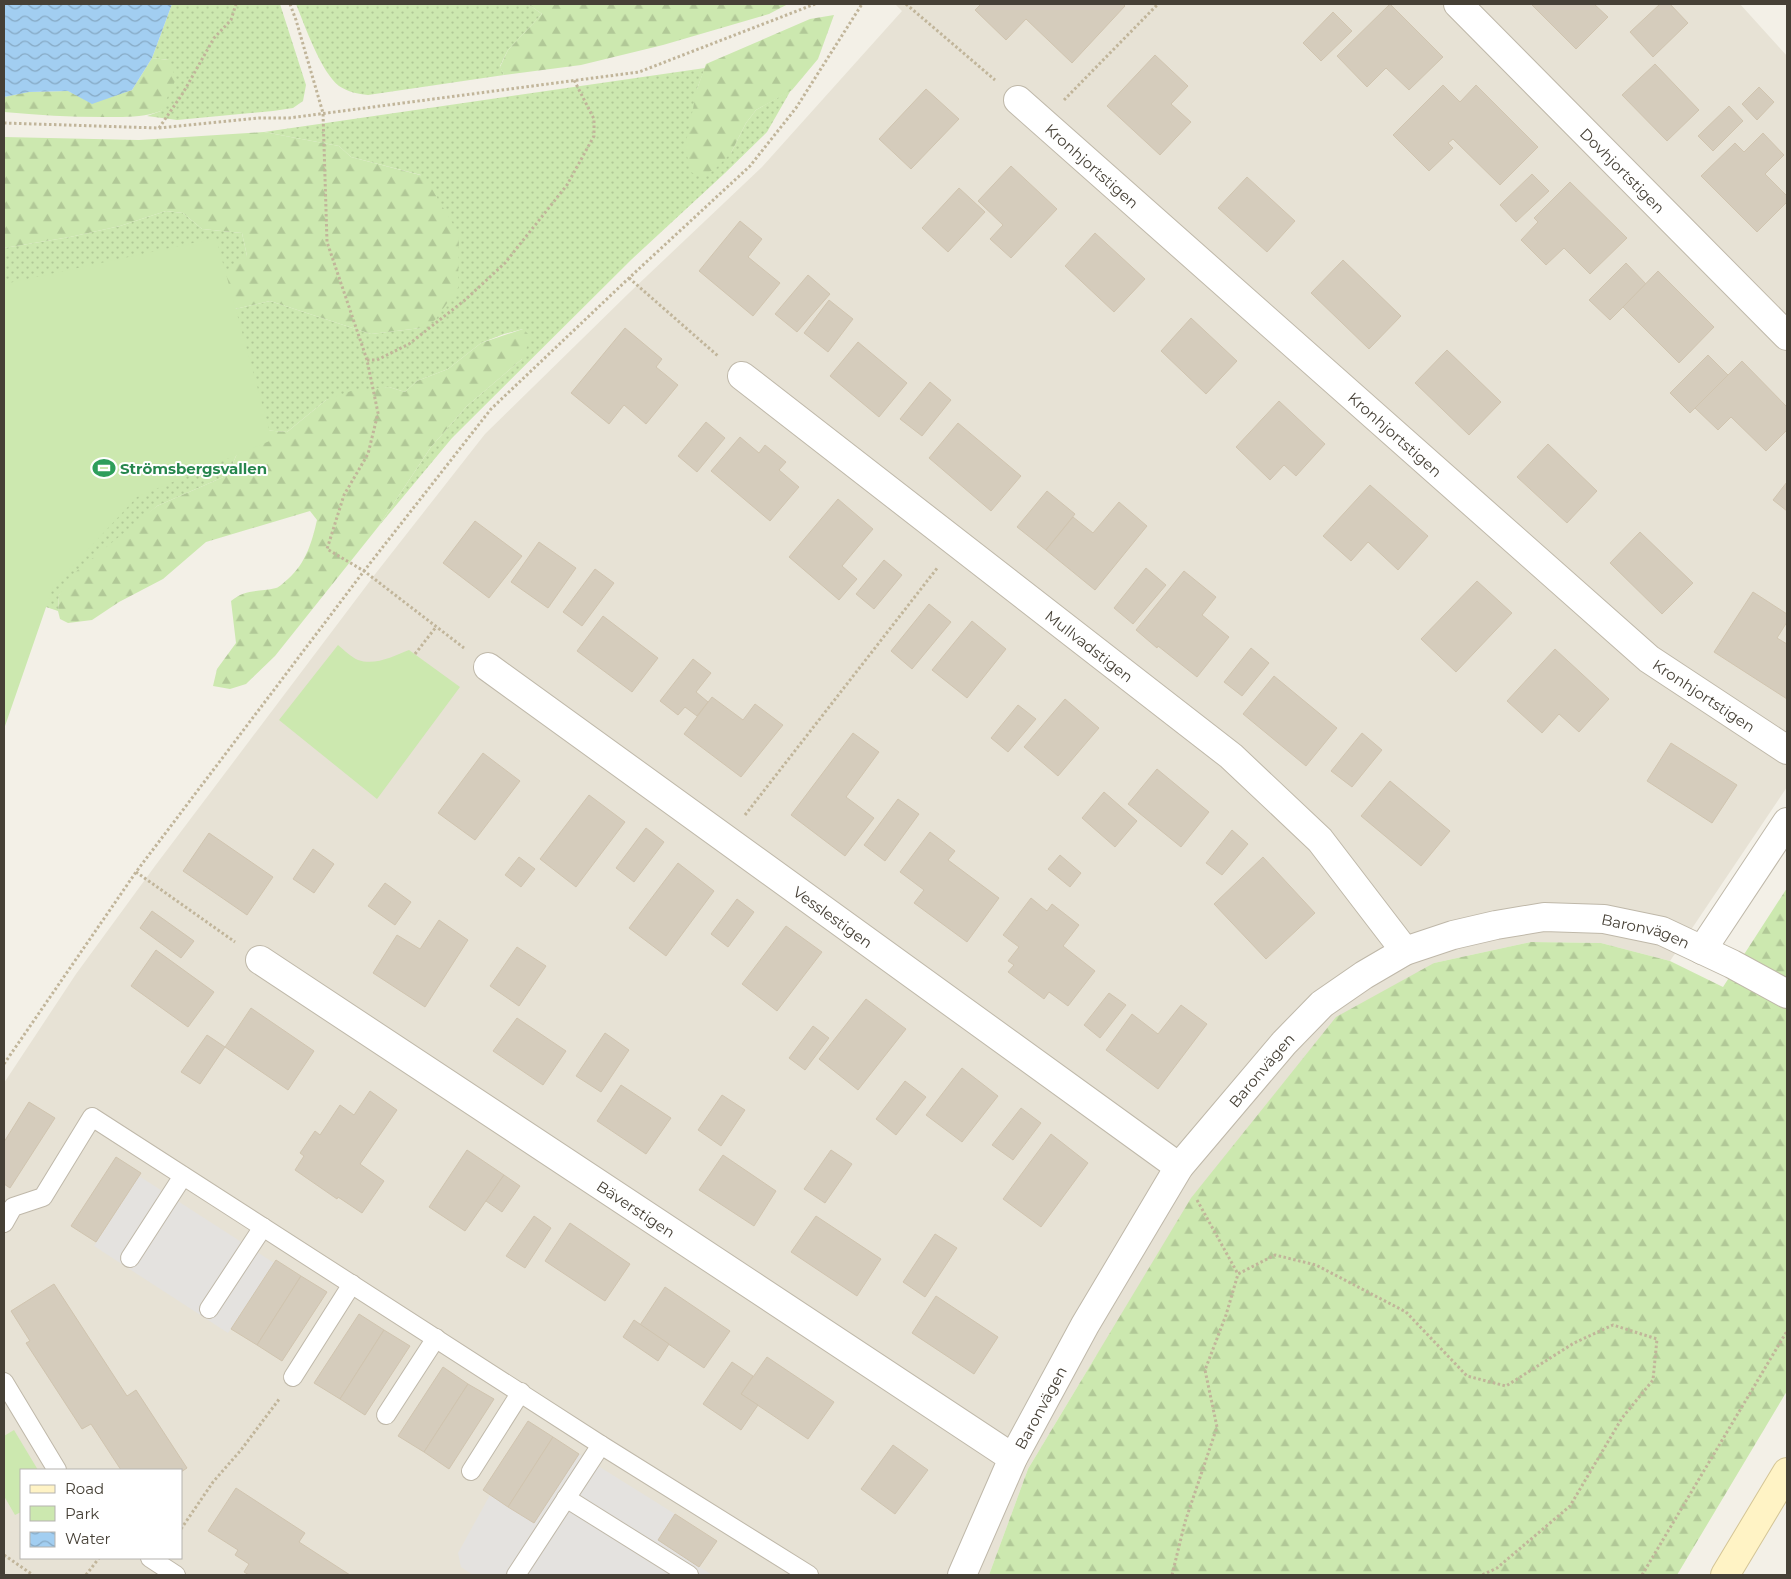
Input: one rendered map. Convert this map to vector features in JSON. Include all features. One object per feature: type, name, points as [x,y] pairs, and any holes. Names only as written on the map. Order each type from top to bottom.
[{"type":"street","name":"Dovhjortstigen","points":[[1458,4],[1787,336]]},
{"type":"street","name":"Kronhjortstigen","points":[[1018,100],[1649,658],[1787,750]]},
{"type":"street","name":"Mullvadstigen","points":[[742,376],[1231,756],[1320,840],[1404,951]]},
{"type":"street","name":"Vesslestigen","points":[[488,667],[1179,1167]]},
{"type":"street","points":[[1702,950],[1787,822]]},
{"type":"street","name":"Baronvägen","points":[[962,1575],[1013,1458],[1085,1324],[1179,1167],[1284,1043],[1322,1004],[1364,974],[1404,951],[1453,935],[1496,925],[1544,917],[1604,919],[1662,930],[1787,994]]},
{"type":"street","name":"Bäverstigen","points":[[260,960],[1013,1458]]},
{"type":"street","points":[[1725,1575],[1787,1472]]},
{"type":"lane","points":[[4,1223],[13,1207],[43,1197],[92,1117],[601,1445],[809,1575]]},
{"type":"lane","points":[[130,1258],[183,1176]]},
{"type":"lane","points":[[210,1308],[263,1227]]},
{"type":"lane","points":[[293,1378],[352,1284]]},
{"type":"lane","points":[[386,1416],[436,1338]]},
{"type":"lane","points":[[4,1382],[56,1469]]},
{"type":"lane","points":[[471,1471],[521,1392]]},
{"type":"lane","points":[[516,1575],[601,1445]]},
{"type":"lane","points":[[566,1498],[690,1575]]},
{"type":"lane","points":[[152,1559],[176,1575]]},
{"type":"path","points":[[158,128],[183,93],[214,38],[231,20],[236,4]]},
{"type":"path","points":[[290,4],[323,113],[327,242],[367,360],[378,413],[368,454],[344,495],[327,548],[364,571],[488,667]]},
{"type":"path","points":[[4,123],[158,128],[259,118],[289,118],[639,72],[815,4]]},
{"type":"path","points":[[4,1064],[136,872],[364,571],[490,409],[750,166],[796,108],[862,4]]},
{"type":"path","points":[[906,4],[1018,100]]},
{"type":"path","points":[[1043,122],[1158,4]]},
{"type":"path","points":[[367,360],[377,360],[409,344],[464,300],[504,263],[567,185],[594,136],[594,119],[574,80]]},
{"type":"path","points":[[629,278],[742,376]]},
{"type":"path","points":[[726,839],[957,543]]},
{"type":"path","points":[[415,654],[436,627]]},
{"type":"path","points":[[136,872],[260,960]]},
{"type":"path","points":[[1172,1575],[1185,1522],[1217,1427],[1205,1370],[1226,1315],[1238,1274],[1179,1167]]},
{"type":"path","points":[[1238,1274],[1275,1255],[1316,1265],[1406,1312],[1467,1376],[1506,1386],[1574,1343],[1613,1325],[1657,1339],[1653,1380],[1622,1418],[1570,1506],[1497,1568],[1482,1575]]},
{"type":"path","points":[[1642,1575],[1787,1331]]},
{"type":"path","points":[[182,1528],[213,1482],[241,1450],[293,1378]]},
{"type":"path","points":[[4,1555],[34,1575]]},
{"type":"path","points":[[86,1575],[98,1559]]},
{"type":"shaded area","points":[[895,4],[1740,4],[1787,56],[1787,787],[1670,961],[1601,943],[1531,942],[1434,963],[1096,1356],[1028,1469],[989,1575],[4,1575],[4,1083],[76,974],[155,866],[376,573],[485,434],[629,293],[762,167],[902,11]]},
{"type":"shaded area","points":[[139,1176],[274,1263],[228,1333],[94,1246]]},
{"type":"shaded area","points":[[579,1454],[675,1514],[658,1540],[712,1575],[473,1575],[461,1567],[458,1553],[490,1495],[534,1523]]},
{"type":"green space","points":[[172,4],[280,4],[306,85],[303,101],[293,108],[273,111],[177,120],[147,116],[161,111],[169,60],[152,58]]},
{"type":"green space","points":[[296,4],[528,4],[542,14],[508,50],[500,66],[504,75],[368,95],[346,90],[332,79],[314,48]]},
{"type":"green space","points":[[528,4],[788,4],[769,14],[663,45],[581,65],[504,75],[500,67],[508,50],[542,14]]},
{"type":"green space","points":[[834,15],[818,59],[792,90],[756,110],[746,123],[731,153],[714,170],[698,176],[691,172],[685,147],[697,89],[706,64],[810,19]]},
{"type":"green space","points":[[152,58],[169,60],[176,79],[161,111],[140,116],[119,117],[4,112],[4,97],[28,92],[68,91],[92,103],[132,90]]},
{"type":"green space","points":[[705,68],[697,89],[731,153],[746,123],[756,110],[791,90],[767,132],[632,259],[452,438],[378,527],[431,447],[467,406],[522,359],[523,329],[481,343],[448,369],[417,381],[405,392],[389,387],[326,400],[287,432],[262,430],[241,444],[228,475],[157,506],[59,595],[58,611],[4,593],[4,248],[120,226],[166,211],[183,213],[202,229],[242,233],[247,256],[226,311],[270,301],[371,334],[421,328],[421,175],[351,157],[339,146],[264,132]]},
{"type":"green space","points":[[264,132],[339,146],[351,157],[424,176],[459,234],[458,288],[435,320],[421,328],[371,334],[270,301],[226,311],[220,280],[247,256],[242,233],[202,229],[183,213],[166,211],[120,226],[4,248],[4,137],[139,140]]},
{"type":"green space","name":"Strömsbergsvallen","points":[[216,238],[272,440],[137,497],[53,587],[4,729],[4,284]]},
{"type":"green space","points":[[523,329],[531,337],[522,359],[467,406],[431,447],[378,527],[275,656],[246,684],[230,689],[213,686],[217,669],[236,643],[231,601],[242,594],[278,587],[294,573],[304,559],[315,528],[317,520],[310,511],[206,542],[163,579],[119,602],[92,620],[68,623],[60,619],[58,611],[59,595],[73,574],[157,506],[228,475],[241,444],[262,430],[287,432],[326,400],[351,391],[389,387],[405,392],[417,381],[448,369],[481,343]]},
{"type":"green space","points":[[338,645],[353,657],[364,662],[378,661],[409,650],[460,687],[377,799],[279,720]]},
{"type":"green space","points":[[1787,888],[1787,1391],[1677,1575],[989,1575],[1028,1469],[1191,1198],[1336,1017],[1434,963],[1531,942],[1601,943],[1670,961],[1723,987]]},
{"type":"green space","points":[[14,1430],[37,1469],[20,1469],[20,1512],[15,1515],[4,1496],[4,1436]]},
{"type":"water","points":[[4,4],[172,4],[152,58],[132,90],[92,104],[68,91],[29,92],[4,97]]},
{"type":"building","points":[[981,4],[1123,4],[1125,6],[1072,63],[1026,19],[1006,40],[975,10]]},
{"type":"building","points":[[1390,4],[1443,57],[1409,90],[1386,68],[1367,87],[1337,56]]},
{"type":"building","points":[[1531,4],[1594,4],[1608,17],[1576,49]]},
{"type":"building","points":[[1660,4],[1670,4],[1688,23],[1653,57],[1630,32]]},
{"type":"building","points":[[1333,12],[1352,31],[1321,61],[1303,43]]},
{"type":"building","points":[[1155,55],[1188,86],[1171,104],[1191,122],[1160,155],[1107,106]]},
{"type":"building","points":[[1655,64],[1699,110],[1667,141],[1622,95]]},
{"type":"building","points":[[1443,85],[1460,102],[1476,85],[1538,147],[1500,185],[1453,139],[1448,143],[1453,148],[1429,171],[1393,135]]},
{"type":"building","points":[[1759,87],[1774,102],[1757,120],[1742,104]]},
{"type":"building","points":[[926,89],[959,119],[911,169],[879,139]]},
{"type":"building","points":[[1729,106],[1743,121],[1713,151],[1698,136]]},
{"type":"building","points":[[1763,133],[1784,155],[1765,174],[1787,196],[1787,202],[1757,232],[1701,176],[1735,143],[1744,152]]},
{"type":"building","points":[[1011,166],[1057,209],[1011,258],[990,239],[1003,225],[978,201]]},
{"type":"building","points":[[1532,174],[1549,191],[1516,222],[1500,205]]},
{"type":"building","points":[[1247,177],[1295,221],[1267,252],[1218,208]]},
{"type":"building","points":[[1570,182],[1627,238],[1590,274],[1564,248],[1546,265],[1521,240],[1538,222],[1534,218]]},
{"type":"building","points":[[959,188],[985,212],[948,252],[922,228]]},
{"type":"building","points":[[740,221],[762,239],[748,257],[780,283],[753,316],[699,271]]},
{"type":"building","points":[[1095,233],[1145,279],[1114,312],[1065,266]]},
{"type":"building","points":[[1343,260],[1401,316],[1369,349],[1311,293]]},
{"type":"building","points":[[1626,263],[1646,284],[1610,320],[1589,300]]},
{"type":"building","points":[[1658,271],[1714,327],[1679,363],[1623,307]]},
{"type":"building","points":[[808,275],[830,294],[797,332],[775,314]]},
{"type":"building","points":[[829,300],[853,319],[828,352],[804,333]]},
{"type":"building","points":[[1191,318],[1237,361],[1206,394],[1161,351]]},
{"type":"building","points":[[625,328],[662,359],[656,367],[678,385],[646,424],[624,405],[609,424],[571,393]]},
{"type":"building","points":[[858,342],[907,383],[879,417],[830,376]]},
{"type":"building","points":[[1447,350],[1501,402],[1469,435],[1415,383]]},
{"type":"building","points":[[1708,355],[1728,375],[1690,413],[1670,393]]},
{"type":"building","points":[[1742,361],[1787,407],[1787,430],[1766,451],[1731,417],[1718,430],[1695,408]]},
{"type":"building","points":[[930,382],[951,400],[922,436],[900,419]]},
{"type":"building","points":[[1279,401],[1325,444],[1296,476],[1284,465],[1270,480],[1236,447]]},
{"type":"building","points":[[706,422],[725,438],[697,472],[678,456]]},
{"type":"building","points":[[958,423],[1021,476],[991,511],[929,458]]},
{"type":"building","points":[[740,437],[759,453],[765,445],[786,462],[779,470],[799,487],[770,521],[711,471]]},
{"type":"building","points":[[1548,444],[1597,491],[1567,523],[1517,477]]},
{"type":"building","points":[[1787,482],[1787,511],[1773,500]]},
{"type":"building","points":[[1370,485],[1428,536],[1398,570],[1368,542],[1351,561],[1323,536]]},
{"type":"building","points":[[1047,491],[1075,514],[1046,550],[1017,527]]},
{"type":"building","points":[[838,499],[873,529],[842,566],[857,579],[839,600],[789,557]]},
{"type":"building","points":[[1119,502],[1147,526],[1095,590],[1046,550],[1073,517],[1093,533]]},
{"type":"building","points":[[475,521],[522,556],[489,598],[443,563]]},
{"type":"building","points":[[1640,532],[1693,583],[1662,614],[1610,563]]},
{"type":"building","points":[[539,542],[576,568],[548,608],[511,582]]},
{"type":"building","points":[[884,560],[902,575],[874,609],[856,594]]},
{"type":"building","points":[[1146,568],[1166,585],[1133,624],[1114,608]]},
{"type":"building","points":[[595,569],[614,583],[582,626],[563,612]]},
{"type":"building","points":[[1184,571],[1216,597],[1202,615],[1229,637],[1197,677],[1136,630]]},
{"type":"building","points":[[1477,581],[1512,613],[1456,672],[1421,639]]},
{"type":"building","points":[[1753,592],[1787,614],[1787,622],[1777,638],[1787,644],[1787,699],[1714,652]]},
{"type":"building","points":[[929,604],[951,622],[912,669],[891,651]]},
{"type":"building","points":[[603,616],[658,658],[632,692],[577,651]]},
{"type":"building","points":[[972,621],[1006,649],[967,698],[932,670]]},
{"type":"building","points":[[1251,648],[1269,663],[1242,696],[1224,682]]},
{"type":"building","points":[[1555,649],[1609,699],[1579,732],[1559,714],[1542,733],[1507,701]]},
{"type":"building","points":[[693,659],[711,673],[696,692],[708,702],[697,716],[685,707],[678,715],[660,701]]},
{"type":"building","points":[[1274,676],[1337,728],[1306,766],[1243,714]]},
{"type":"building","points":[[712,697],[743,720],[755,704],[783,725],[741,777],[684,734]]},
{"type":"building","points":[[1065,699],[1099,728],[1058,776],[1024,747]]},
{"type":"building","points":[[1018,705],[1036,719],[1008,752],[991,738]]},
{"type":"building","points":[[853,733],[879,752],[846,797],[874,818],[845,856],[791,815]]},
{"type":"building","points":[[1362,733],[1382,750],[1352,787],[1331,771]]},
{"type":"building","points":[[1671,743],[1737,785],[1712,823],[1647,781]]},
{"type":"building","points":[[483,753],[520,781],[475,840],[438,813]]},
{"type":"building","points":[[1157,769],[1209,812],[1181,847],[1128,804]]},
{"type":"building","points":[[1390,781],[1450,831],[1421,866],[1361,816]]},
{"type":"building","points":[[1104,792],[1137,821],[1115,847],[1082,818]]},
{"type":"building","points":[[589,795],[625,822],[576,887],[540,859]]},
{"type":"building","points":[[898,799],[919,814],[885,861],[864,845]]},
{"type":"building","points":[[646,828],[664,842],[634,882],[616,868]]},
{"type":"building","points":[[1232,830],[1248,844],[1222,875],[1206,863]]},
{"type":"building","points":[[930,832],[955,851],[948,860],[999,898],[967,942],[914,903],[924,890],[900,872]]},
{"type":"building","points":[[209,833],[273,877],[247,915],[183,871]]},
{"type":"building","points":[[313,849],[334,864],[314,893],[293,879]]},
{"type":"building","points":[[1060,855],[1081,873],[1070,887],[1048,869]]},
{"type":"building","points":[[519,857],[535,869],[521,887],[505,875]]},
{"type":"building","points":[[1263,857],[1315,913],[1266,959],[1214,904]]},
{"type":"building","points":[[678,863],[714,891],[666,956],[629,928]]},
{"type":"building","points":[[385,883],[411,902],[395,925],[368,906]]},
{"type":"building","points":[[1031,898],[1047,911],[1052,904],[1079,925],[1063,946],[1095,971],[1068,1006],[1049,992],[1044,999],[1008,972],[1014,965],[1008,961],[1019,947],[1003,935]]},
{"type":"building","points":[[737,899],[754,912],[728,947],[711,934]]},
{"type":"building","points":[[152,911],[194,941],[181,958],[140,928]]},
{"type":"building","points":[[439,920],[468,940],[425,1007],[373,973],[397,935],[420,949]]},
{"type":"building","points":[[786,926],[822,952],[777,1011],[742,984]]},
{"type":"building","points":[[517,947],[546,966],[519,1006],[490,986]]},
{"type":"building","points":[[156,950],[214,992],[188,1027],[131,986]]},
{"type":"building","points":[[1109,993],[1126,1005],[1100,1038],[1084,1025]]},
{"type":"building","points":[[866,999],[906,1029],[858,1090],[819,1059]]},
{"type":"building","points":[[1181,1005],[1207,1024],[1158,1089],[1106,1050],[1132,1014],[1158,1034]]},
{"type":"building","points":[[251,1008],[314,1051],[288,1090],[225,1047]]},
{"type":"building","points":[[517,1018],[566,1051],[543,1085],[493,1051]]},
{"type":"building","points":[[813,1026],[829,1038],[805,1070],[789,1058]]},
{"type":"building","points":[[605,1033],[629,1050],[601,1092],[576,1076]]},
{"type":"building","points":[[207,1035],[225,1047],[200,1084],[181,1072]]},
{"type":"building","points":[[962,1068],[998,1096],[962,1142],[926,1115]]},
{"type":"building","points":[[905,1081],[926,1097],[896,1135],[876,1119]]},
{"type":"building","points":[[621,1085],[671,1118],[646,1154],[597,1121]]},
{"type":"building","points":[[370,1091],[397,1110],[360,1164],[384,1181],[362,1213],[338,1197],[337,1199],[295,1170],[304,1156],[300,1153],[315,1131],[320,1135],[340,1105],[354,1115]]},
{"type":"building","points":[[722,1095],[745,1110],[721,1146],[698,1130]]},
{"type":"building","points":[[29,1102],[55,1118],[10,1188],[4,1184],[4,1142]]},
{"type":"building","points":[[1021,1108],[1041,1123],[1013,1160],[992,1145]]},
{"type":"building","points":[[1051,1134],[1088,1163],[1041,1227],[1003,1199]]},
{"type":"building","points":[[467,1150],[504,1175],[465,1231],[429,1207]]},
{"type":"building","points":[[831,1150],[852,1164],[825,1203],[804,1189]]},
{"type":"building","points":[[723,1155],[776,1191],[754,1226],[699,1190]]},
{"type":"building","points":[[116,1157],[141,1173],[96,1242],[71,1226]]},
{"type":"building","points":[[504,1175],[520,1186],[502,1212],[486,1201]]},
{"type":"building","points":[[534,1216],[551,1228],[525,1268],[506,1256]]},
{"type":"building","points":[[816,1216],[881,1259],[857,1296],[791,1252]]},
{"type":"building","points":[[570,1223],[630,1264],[605,1301],[545,1261]]},
{"type":"building","points":[[935,1234],[957,1248],[925,1297],[903,1282]]},
{"type":"building","points":[[276,1260],[301,1276],[257,1345],[231,1329]]},
{"type":"building","points":[[301,1276],[327,1292],[282,1361],[257,1345]]},
{"type":"building","points":[[54,1284],[127,1396],[136,1390],[187,1468],[182,1471],[182,1469],[120,1469],[91,1424],[82,1429],[26,1343],[30,1341],[11,1311]]},
{"type":"building","points":[[665,1287],[730,1331],[704,1368],[640,1325]]},
{"type":"building","points":[[936,1296],[998,1337],[974,1374],[912,1333]]},
{"type":"building","points":[[359,1314],[384,1330],[340,1399],[314,1383]]},
{"type":"building","points":[[634,1320],[669,1344],[658,1361],[623,1337]]},
{"type":"building","points":[[384,1330],[410,1346],[365,1415],[340,1399]]},
{"type":"building","points":[[767,1357],[834,1402],[808,1439],[741,1394]]},
{"type":"building","points":[[732,1362],[753,1376],[741,1394],[758,1405],[741,1430],[703,1404]]},
{"type":"building","points":[[443,1367],[468,1384],[424,1452],[398,1436]]},
{"type":"building","points":[[468,1384],[494,1399],[449,1469],[424,1452]]},
{"type":"building","points":[[528,1421],[553,1437],[508,1507],[483,1490]]},
{"type":"building","points":[[553,1437],[579,1454],[534,1523],[508,1507]]},
{"type":"building","points":[[893,1445],[928,1470],[895,1514],[861,1489]]},
{"type":"building","points":[[236,1488],[305,1533],[299,1542],[350,1575],[249,1575],[244,1572],[249,1564],[235,1555],[238,1550],[208,1531]]},
{"type":"building","points":[[675,1514],[717,1541],[699,1567],[658,1540]]},
{"type":"place","name":"Strömsbergsvallen","points":[[104,468]]}]
